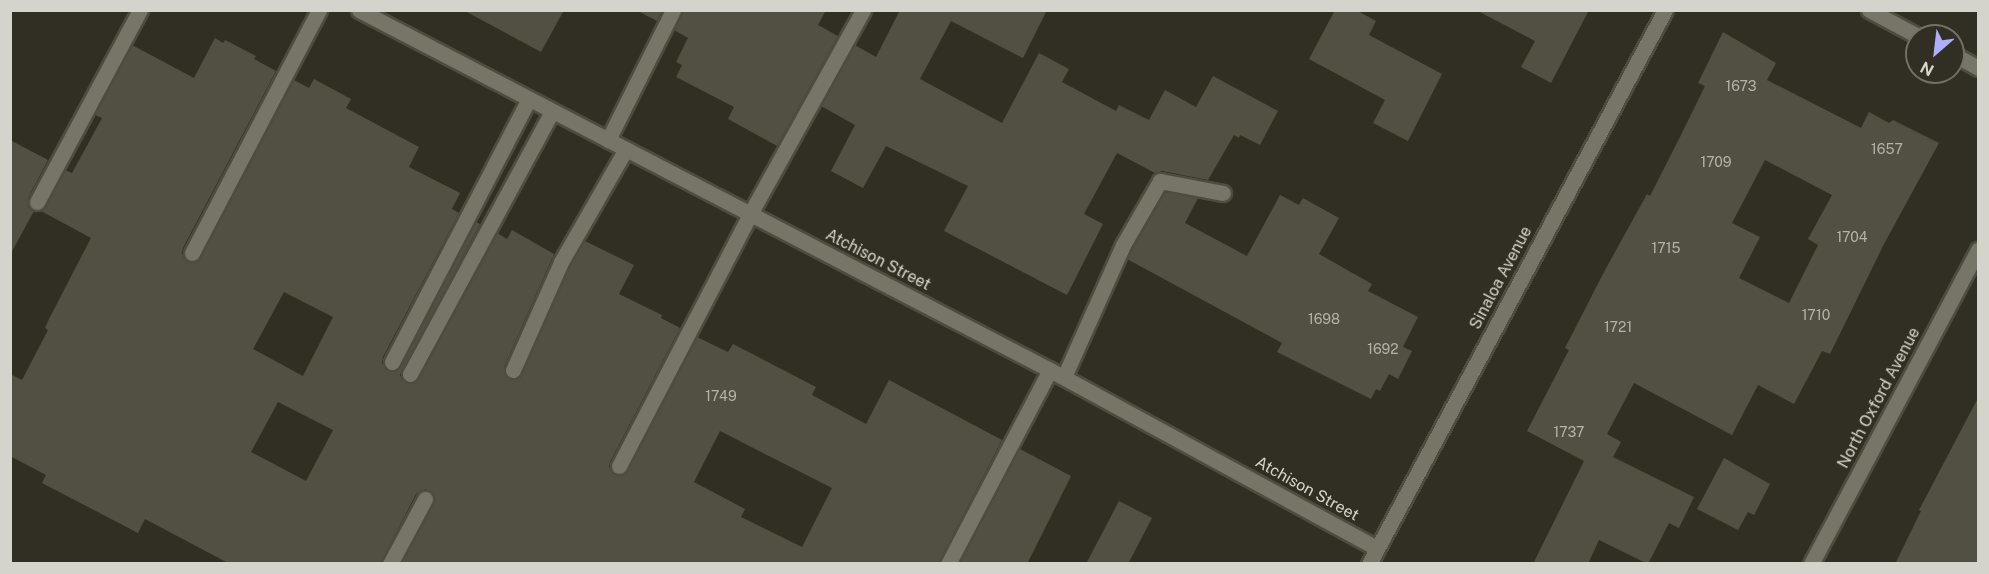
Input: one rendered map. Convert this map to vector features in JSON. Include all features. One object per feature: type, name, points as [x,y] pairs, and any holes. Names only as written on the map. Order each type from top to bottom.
[{"type":"street","points":[[37,202],[140,10]]},
{"type":"street","points":[[192,253],[319,10]]},
{"type":"street","name":"Atchison Street","points":[[359,10],[1057,373],[1377,548]]},
{"type":"street","points":[[608,140],[673,10]]},
{"type":"street","points":[[619,466],[750,214],[863,10]]},
{"type":"street","name":"Sinaloa Avenue","points":[[1369,564],[1665,10]]},
{"type":"street","points":[[1869,10],[1905,29]]},
{"type":"street","points":[[392,362],[529,99]]},
{"type":"street","points":[[410,374],[552,111]]},
{"type":"street","points":[[513,369],[561,262],[626,149]]},
{"type":"street","points":[[948,564],[1057,373],[1123,245],[1160,181],[1223,193]]},
{"type":"street","name":"North Oxford Avenue","points":[[1811,564],[1978,250]]},
{"type":"street","points":[[390,564],[425,499]]},
{"type":"building","points":[[463,10],[564,10],[541,52]]},
{"type":"building","points":[[636,10],[662,10],[657,21]]},
{"type":"building","points":[[683,10],[826,10],[818,25],[838,36],[777,146],[728,119],[734,107],[676,77],[682,65],[676,62],[688,38],[674,30]]},
{"type":"building","points":[[900,10],[1047,10],[1023,58],[951,21],[920,79],[1002,123],[1039,53],[1069,69],[1062,82],[1116,111],[1119,105],[1149,120],[1165,90],[1196,107],[1213,76],[1278,111],[1260,145],[1240,135],[1239,138],[1234,135],[1208,180],[1162,171],[1155,173],[1117,153],[1084,214],[1103,224],[1067,295],[944,231],[968,186],[886,146],[863,188],[831,171],[855,125],[821,106],[855,45],[876,57]]},
{"type":"building","points":[[1335,10],[1356,10],[1376,21],[1369,35],[1442,74],[1408,141],[1373,123],[1385,100],[1309,59]]},
{"type":"building","points":[[1476,10],[1589,10],[1551,83],[1521,67],[1535,41]]},
{"type":"building","points":[[1723,32],[1776,63],[1767,80],[1861,128],[1869,112],[1889,123],[1893,120],[1939,143],[1884,244],[1830,354],[1822,351],[1794,404],[1758,385],[1732,435],[1634,383],[1607,434],[1621,442],[1613,457],[1694,497],[1679,528],[1669,523],[1648,564],[1599,540],[1588,564],[1533,564],[1584,461],[1527,431],[1569,350],[1565,348],[1604,272],[1647,194],[1650,196],[1680,137],[1705,86],[1698,83]],"holes":[[[1765,160],[1832,195],[1808,239],[1818,245],[1789,303],[1739,278],[1760,237],[1732,223]]]},
{"type":"building","points":[[215,38],[223,43],[225,40],[256,56],[254,59],[276,71],[183,248],[182,254],[187,261],[193,263],[201,258],[294,80],[309,88],[314,79],[351,99],[346,108],[419,147],[409,167],[460,193],[452,209],[459,213],[383,357],[382,363],[387,370],[393,372],[401,367],[476,222],[480,224],[400,375],[402,380],[410,384],[418,379],[497,233],[507,239],[512,230],[554,254],[504,367],[506,376],[510,379],[518,378],[570,266],[585,241],[634,265],[619,294],[662,315],[661,318],[680,328],[610,462],[609,467],[614,474],[620,476],[628,470],[697,337],[728,352],[733,344],[816,387],[812,395],[866,424],[889,380],[1002,440],[938,564],[401,564],[434,503],[433,493],[425,489],[416,494],[380,564],[230,564],[145,519],[138,533],[42,483],[46,475],[10,456],[10,374],[22,380],[48,330],[45,328],[49,319],[91,238],[41,211],[65,170],[72,173],[102,118],[95,115],[132,45],[194,78]],"holes":[[[284,292],[333,317],[303,376],[253,349]],[[278,402],[333,430],[306,481],[251,452]],[[720,431],[832,488],[802,547],[741,517],[745,509],[694,482]]]},
{"type":"building","points":[[10,140],[48,160],[28,198],[28,207],[34,211],[10,255]]},
{"type":"building","points":[[1165,192],[1198,198],[1185,223],[1247,256],[1280,195],[1299,205],[1303,198],[1339,218],[1319,254],[1372,284],[1368,291],[1418,317],[1403,347],[1412,351],[1398,379],[1389,374],[1380,391],[1376,389],[1371,399],[1277,352],[1282,343],[1127,259]]},
{"type":"building","points":[[1978,398],[1978,564],[1895,564],[1921,511],[1919,510]]},
{"type":"building","points":[[1020,449],[1071,476],[1027,564],[959,564]]},
{"type":"building","points":[[1724,458],[1770,484],[1754,515],[1748,512],[1738,530],[1697,509]]},
{"type":"building","points":[[1119,501],[1152,518],[1128,564],[1086,564]]}]
